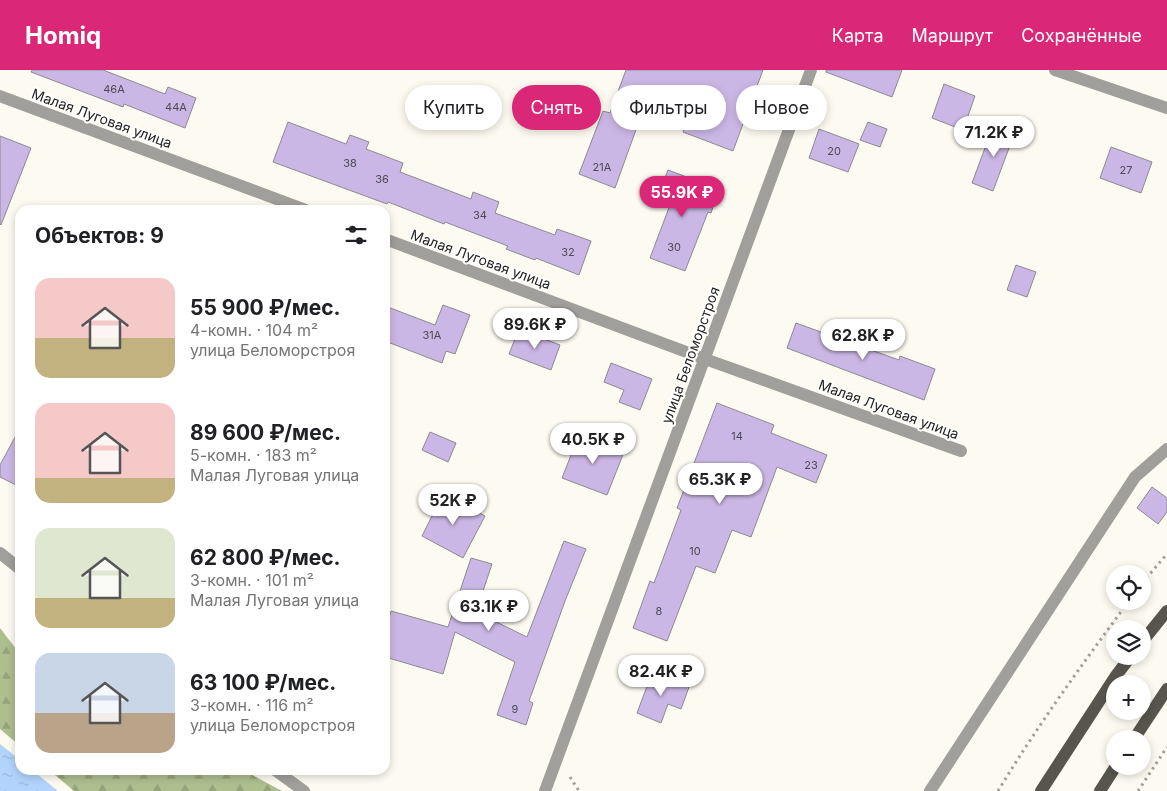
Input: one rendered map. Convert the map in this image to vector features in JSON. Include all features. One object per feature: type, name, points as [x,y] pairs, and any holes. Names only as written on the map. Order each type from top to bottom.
[{"type":"main road","points":[[1151,631],[1167,611]]},
{"type":"main road","points":[[1041,791],[1124,665]]},
{"type":"main road","points":[[1140,730],[1167,689]]},
{"type":"main road","points":[[1100,791],[1110,775]]},
{"type":"street","name":"улица Беломорстроя","points":[[545,791],[811,70]]},
{"type":"street","points":[[1055,70],[1167,108]]},
{"type":"street","name":"Малая Луговая улица","points":[[0,96],[293,205]]},
{"type":"street","name":"Малая Луговая улица","points":[[390,242],[704,359],[961,451]]},
{"type":"street","points":[[930,791],[1135,477],[1167,449]]},
{"type":"street","points":[[0,553],[15,565]]},
{"type":"street","points":[[281,775],[304,791]]},
{"type":"path","points":[[1151,573],[1167,554]]},
{"type":"path","points":[[998,791],[1014,764],[1086,659],[1122,610]]},
{"type":"path","points":[[1138,791],[1167,747]]},
{"type":"green space","points":[[0,628],[15,648],[15,742],[0,729]]},
{"type":"green space","points":[[55,775],[252,775],[282,791],[74,791]]},
{"type":"water","points":[[0,744],[15,756],[15,775],[38,775],[58,791],[0,791]]},
{"type":"building","points":[[32,70],[103,70],[165,94],[168,87],[196,98],[185,128],[124,104],[123,107],[31,72]]},
{"type":"building","points":[[626,70],[763,70],[757,85],[736,85],[736,130],[741,130],[733,151],[683,132],[684,130],[726,130],[726,85],[620,85]]},
{"type":"building","points":[[826,70],[902,70],[892,97],[826,72]]},
{"type":"building","points":[[944,84],[975,96],[963,130],[932,118]]},
{"type":"building","points":[[611,110],[611,130],[636,130],[615,188],[579,174],[596,130],[601,130],[603,111],[610,113]]},
{"type":"building","points":[[288,122],[346,144],[350,135],[369,142],[366,149],[403,163],[400,172],[471,199],[473,192],[499,202],[495,213],[555,235],[557,229],[591,241],[579,275],[536,258],[535,260],[506,249],[508,246],[445,222],[444,224],[388,202],[387,204],[273,162]]},
{"type":"building","points":[[868,122],[887,129],[880,147],[860,140]]},
{"type":"building","points":[[994,124],[1015,132],[993,191],[972,183]]},
{"type":"building","points":[[819,130],[859,144],[848,172],[809,158]]},
{"type":"building","points":[[0,136],[31,148],[1,225],[0,224]]},
{"type":"building","points":[[1111,147],[1152,162],[1141,193],[1100,178]]},
{"type":"building","points":[[668,170],[719,189],[711,213],[708,212],[685,271],[650,258],[670,205],[656,200]]},
{"type":"building","points":[[1016,265],[1036,272],[1027,297],[1007,290]]},
{"type":"building","points":[[443,305],[470,315],[455,354],[446,351],[442,363],[390,343],[390,308],[435,325]]},
{"type":"building","points":[[796,323],[899,360],[900,356],[935,369],[924,400],[787,348]]},
{"type":"building","points":[[519,329],[560,345],[551,370],[509,354]]},
{"type":"building","points":[[611,363],[652,379],[640,410],[619,402],[624,390],[604,382]]},
{"type":"building","points":[[717,403],[774,425],[771,433],[827,455],[816,483],[777,467],[751,537],[732,530],[715,573],[696,566],[667,641],[633,628],[650,581],[654,583],[681,510],[677,508]]},
{"type":"building","points":[[430,432],[456,443],[448,462],[422,450]]},
{"type":"building","points":[[579,435],[624,452],[607,495],[562,478]]},
{"type":"building","points":[[15,437],[15,484],[0,477],[0,465]]},
{"type":"building","points":[[1152,487],[1167,498],[1167,512],[1158,524],[1137,508]]},
{"type":"building","points":[[443,494],[485,516],[463,558],[422,536]]},
{"type":"building","points":[[564,541],[586,549],[529,701],[533,703],[526,725],[497,715],[515,662],[455,632],[443,674],[390,658],[390,614],[391,611],[448,627],[471,558],[492,564],[476,612],[527,637]]},
{"type":"building","points":[[652,673],[689,687],[681,709],[668,704],[661,723],[637,713]]}]
